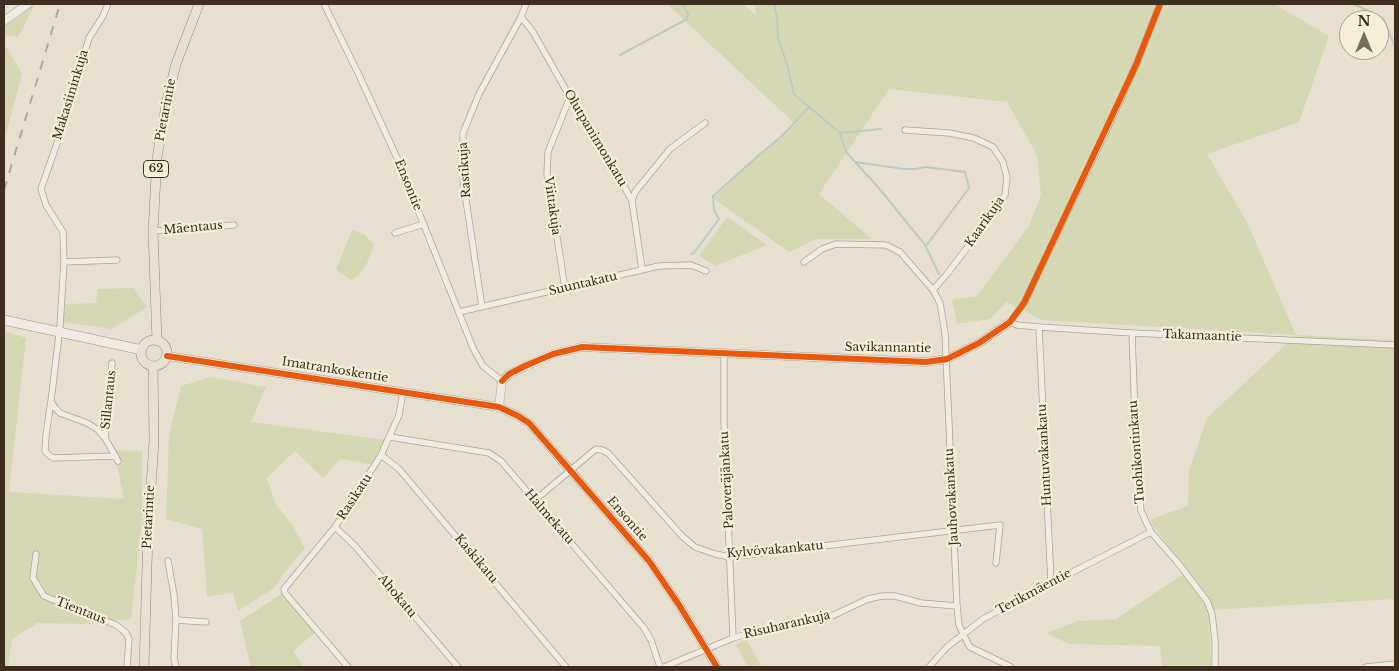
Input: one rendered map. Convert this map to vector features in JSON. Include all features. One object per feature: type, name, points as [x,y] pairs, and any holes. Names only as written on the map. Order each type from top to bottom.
[{"type":"main road","name":"Pietarintie","points":[[157,341],[152,231],[157,158],[166,100],[176,64],[199,4]]},
{"type":"main road","points":[[4,320],[142,350]]},
{"type":"main road","points":[[157,341],[164,344],[167,356],[162,364],[153,366],[144,361],[142,350],[149,342],[157,341]]},
{"type":"main road","name":"Pietarintie","points":[[144,667],[148,533],[154,431],[153,366]]},
{"type":"street","points":[[4,21],[28,4]]},
{"type":"street","name":"Makasiininkuja","points":[[41,190],[62,129],[89,38],[108,4]]},
{"type":"street","name":"Ensontie","points":[[324,4],[398,160],[477,357],[484,366],[502,381]]},
{"type":"street","name":"Rastikuja","points":[[482,307],[463,180],[463,133],[480,94],[526,4]]},
{"type":"street","name":"Savikannantie","points":[[502,381],[509,374],[546,357],[582,347],[926,362],[947,359],[979,343],[1010,322],[1024,303],[1136,65],[1160,4]]},
{"type":"street","name":"Olutpanimonkatu","points":[[521,17],[533,32],[570,98],[612,164],[632,202],[642,269]]},
{"type":"street","name":"Viittakuja","points":[[565,288],[547,174],[548,152],[570,98]]},
{"type":"street","points":[[632,202],[635,192],[670,149],[705,123]]},
{"type":"street","name":"Kaarikuja","points":[[905,130],[949,133],[974,138],[993,147],[1003,162],[1007,178],[1005,195],[992,215],[933,290]]},
{"type":"street","name":"Sillantaus","points":[[41,190],[46,205],[63,232],[64,262],[59,333],[45,451],[53,458],[116,458],[105,438],[97,429],[87,423],[60,413],[51,401]]},
{"type":"street","points":[[395,233],[424,224]]},
{"type":"street","name":"Mäentaus","points":[[152,231],[234,225]]},
{"type":"street","name":"Jauhovakankatu","points":[[804,262],[822,248],[836,244],[886,245],[900,252],[933,290],[940,303],[944,319],[947,359],[957,606],[959,624],[963,634]]},
{"type":"street","points":[[64,262],[117,260]]},
{"type":"street","name":"Suuntakatu","points":[[459,312],[642,269],[678,264],[691,265],[706,271]]},
{"type":"street","name":"Takamaantie","points":[[1010,322],[1017,325],[1039,327],[1132,333],[1395,345]]},
{"type":"street","name":"Huntuvakankatu","points":[[1039,327],[1050,583]]},
{"type":"street","name":"Tuohikontinkatu","points":[[1132,333],[1137,473],[1141,511],[1151,532],[1207,600],[1212,614],[1215,640],[1214,667]]},
{"type":"street","name":"Paloveräjänkatu","points":[[724,353],[724,422],[733,638]]},
{"type":"street","name":"Imatrankoskentie","points":[[167,356],[499,407]]},
{"type":"street","name":"Sillantaus","points":[[105,438],[112,363]]},
{"type":"street","points":[[499,407],[502,381]]},
{"type":"street","name":"Rasikatu","points":[[348,667],[285,593],[284,589],[335,527],[381,455],[399,415],[403,392]]},
{"type":"street","name":"Ensontie","points":[[499,407],[529,423],[649,561],[716,667]]},
{"type":"street","name":"Halmekatu","points":[[390,437],[489,453],[502,461],[644,628],[651,640],[660,667]]},
{"type":"street","name":"Kylvövakankatu","points":[[570,472],[596,450],[608,453],[682,536],[695,547],[715,554],[730,557],[1000,526],[996,563]]},
{"type":"street","name":"Kaskikatu","points":[[381,455],[405,476],[566,667]]},
{"type":"street","points":[[535,500],[570,472]]},
{"type":"street","name":"Ahokatu","points":[[335,527],[355,546],[458,667]]},
{"type":"street","name":"Terikmäentie","points":[[929,667],[947,647],[983,619],[1151,532]]},
{"type":"street","name":"Tientaus","points":[[36,554],[33,578],[44,596],[116,625],[126,633],[129,639],[127,667]]},
{"type":"street","points":[[168,561],[176,620],[174,658],[176,667]]},
{"type":"street","name":"Risuharankuja","points":[[664,667],[733,638],[769,628],[834,615],[868,599],[882,596],[894,596],[920,604],[957,606]]},
{"type":"street","points":[[176,620],[206,622]]},
{"type":"street","points":[[963,634],[970,647],[1010,667]]},
{"type":"street","points":[[1366,667],[1395,665]]},
{"type":"green space","points":[[667,4],[742,4],[756,15],[755,4],[1274,4],[1329,36],[1299,122],[1207,154],[1247,222],[1296,335],[1042,320],[1007,302],[990,319],[957,324],[952,299],[976,297],[1029,226],[1041,195],[1037,155],[1007,102],[889,89],[819,194],[872,239],[816,239],[789,252],[713,198],[794,123]]},
{"type":"green space","points":[[33,6],[18,37],[4,35],[4,26]]},
{"type":"green space","points":[[4,48],[7,48],[22,73],[4,142]]},
{"type":"green space","points":[[727,217],[767,245],[715,266],[699,256]]},
{"type":"green space","points":[[352,230],[364,234],[374,245],[367,263],[359,275],[351,280],[336,270]]},
{"type":"green space","points":[[134,288],[147,307],[112,329],[63,322],[65,304],[96,303],[98,289]]},
{"type":"green space","points":[[4,331],[26,338],[9,492],[124,499],[114,450],[142,451],[142,520],[131,619],[88,624],[37,623],[12,639],[8,667],[4,667]]},
{"type":"green space","points":[[1296,335],[1395,340],[1395,599],[1209,610],[1211,667],[1162,667],[1160,646],[1069,644],[1046,633],[1078,621],[1116,619],[1188,571],[1149,520],[1188,506],[1189,471],[1207,418]]},
{"type":"green space","points":[[211,377],[266,387],[251,422],[386,440],[370,464],[340,459],[323,478],[295,451],[267,478],[275,503],[293,526],[305,548],[283,574],[275,587],[238,611],[233,593],[207,597],[202,529],[166,519],[169,435],[181,386]]},
{"type":"green space","points":[[283,593],[316,632],[293,651],[304,667],[251,667],[240,621]]},
{"type":"green space","points":[[746,639],[762,667],[748,667],[736,645]]},
{"type":"waterway","points":[[620,55],[687,19],[688,14],[682,4]]},
{"type":"waterway","points":[[774,4],[778,38],[787,64],[794,94],[840,133],[846,152],[878,187],[925,245],[939,274]]},
{"type":"waterway","points":[[1354,4],[1383,18],[1395,47]]},
{"type":"waterway","points":[[691,254],[694,253],[719,219],[714,210],[713,196],[782,136],[808,108]]},
{"type":"waterway","points":[[840,133],[881,129]]},
{"type":"waterway","points":[[855,162],[904,169],[925,167],[965,172],[969,188],[926,246]]},
{"type":"railway","points":[[4,190],[60,4]]},
{"type":"cycle path","points":[[502,381],[509,374],[553,354],[582,347],[926,362],[947,359],[979,343],[1010,322],[1024,303],[1136,65],[1160,4]]},
{"type":"cycle path","points":[[167,356],[499,407],[518,416],[529,423],[649,561],[717,667]]}]
